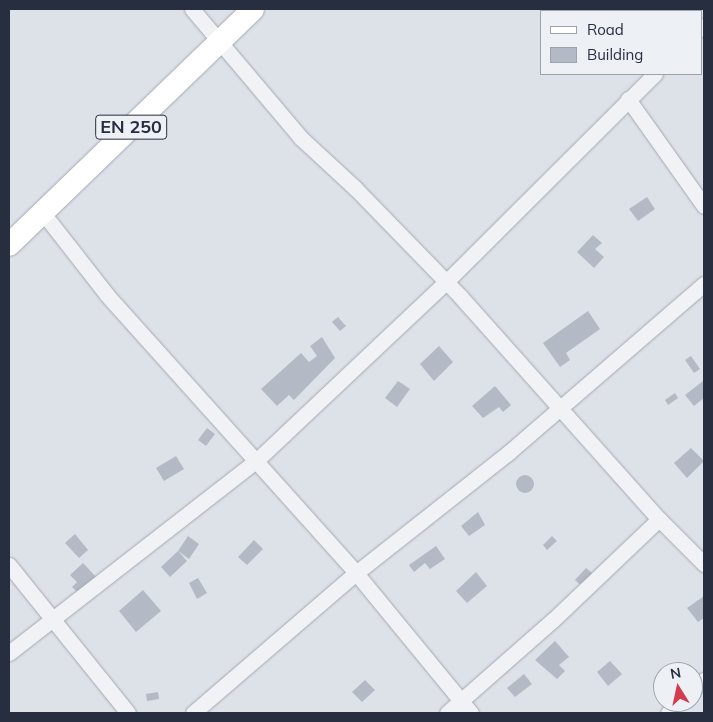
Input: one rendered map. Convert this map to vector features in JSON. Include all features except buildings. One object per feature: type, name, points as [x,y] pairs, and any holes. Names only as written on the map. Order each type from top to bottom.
[{"type":"main road","name":"EN 250","points":[[9,245],[253,9]]},
{"type":"street","points":[[192,9],[301,138],[356,188],[446,282],[660,519],[704,564]]},
{"type":"street","points":[[9,653],[256,460],[446,282],[654,75]]},
{"type":"street","points":[[628,99],[704,206]]},
{"type":"street","points":[[43,213],[107,295],[356,573],[466,708]]},
{"type":"street","points":[[193,713],[356,573],[560,409],[704,284]]},
{"type":"street","points":[[447,713],[466,708],[660,519]]},
{"type":"street","points":[[9,565],[128,713]]}]
